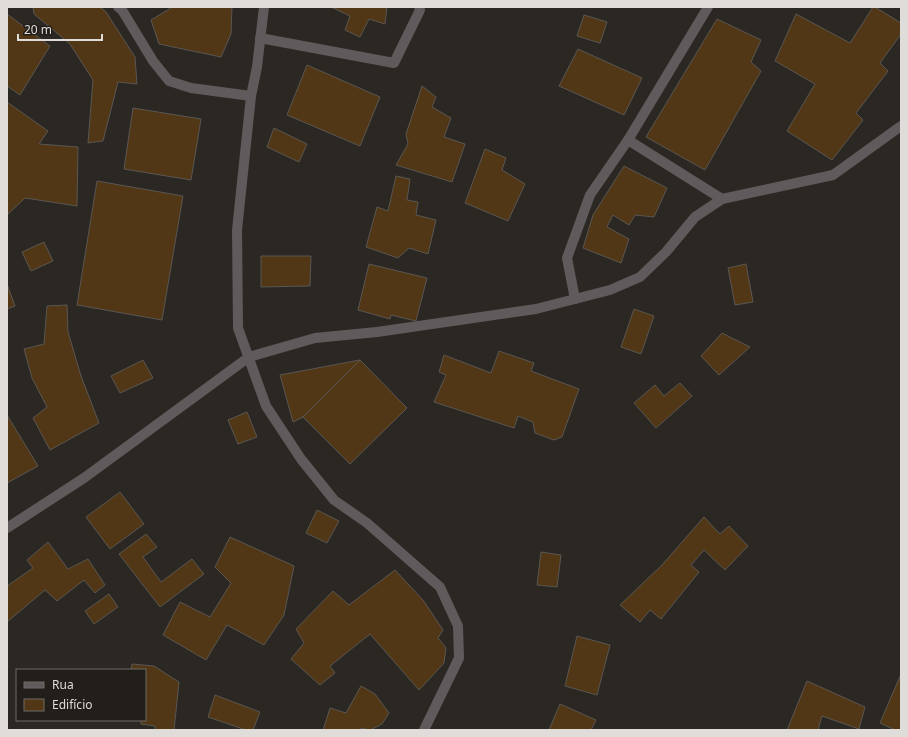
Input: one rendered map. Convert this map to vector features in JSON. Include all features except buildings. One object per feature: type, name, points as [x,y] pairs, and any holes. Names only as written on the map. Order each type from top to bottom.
[{"type":"street","points":[[118,7],[122,10],[153,61],[169,81],[191,88],[251,96]]},
{"type":"street","points":[[264,7],[257,67],[251,96],[237,230],[238,328],[266,406],[301,459],[334,500],[367,523],[440,588],[458,626],[459,658],[424,730]]},
{"type":"street","points":[[260,38],[394,62],[420,10],[419,7]]},
{"type":"street","points":[[575,299],[567,258],[590,195],[628,140],[708,7]]},
{"type":"street","points":[[7,528],[84,478],[249,357],[314,338],[377,332],[536,309],[610,290],[640,277],[666,252],[695,217],[722,199],[833,175],[901,126]]},
{"type":"street","points":[[628,140],[722,199]]}]
